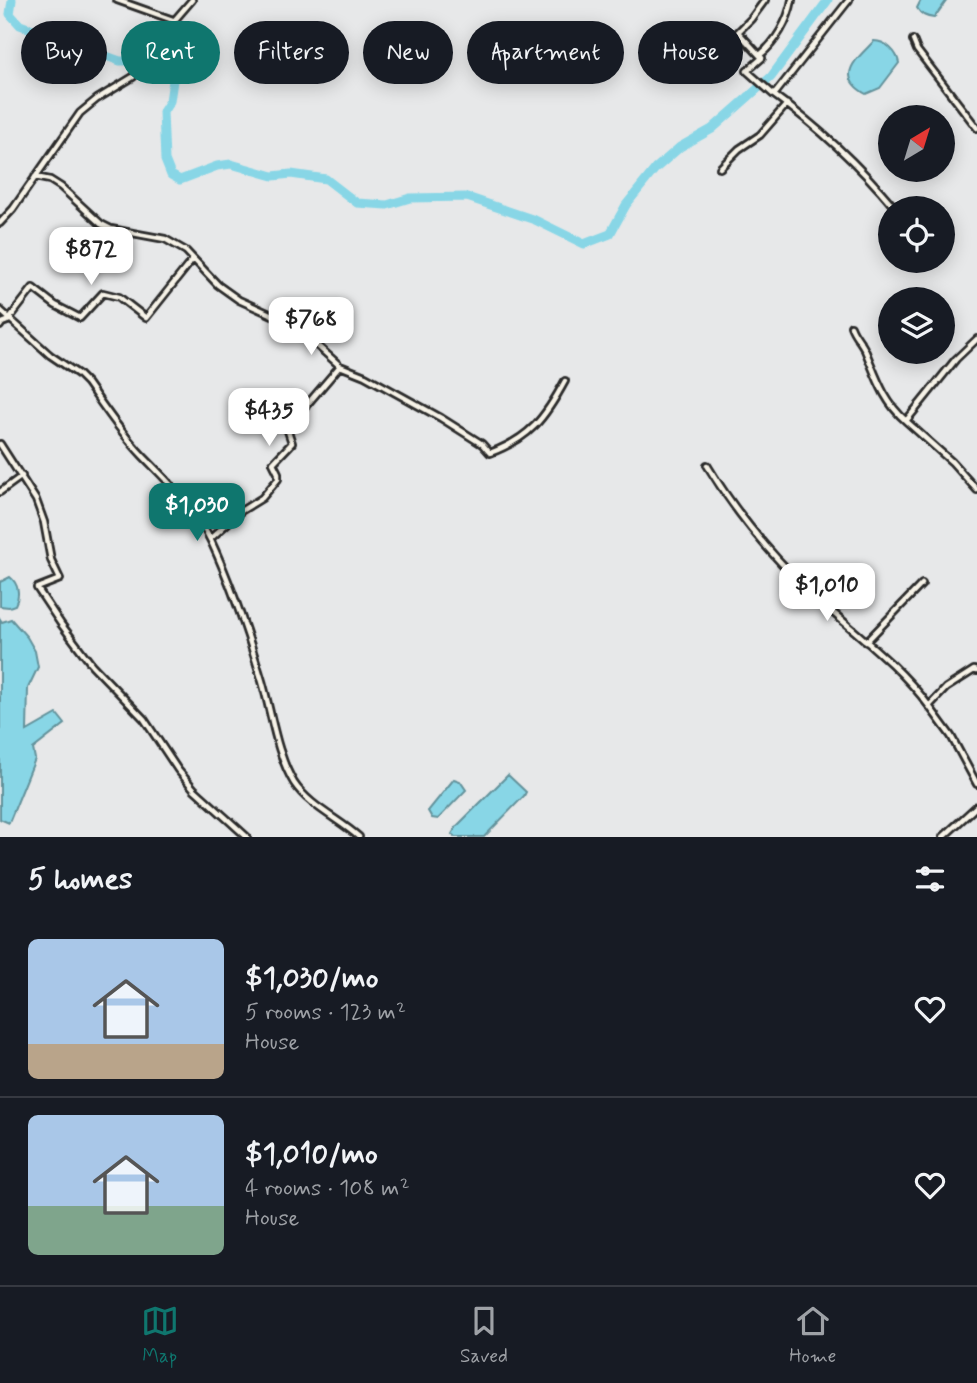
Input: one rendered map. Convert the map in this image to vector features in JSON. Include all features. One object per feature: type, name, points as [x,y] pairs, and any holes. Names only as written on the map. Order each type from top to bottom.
[{"type":"street","points":[[117,0],[173,20]]},
{"type":"street","points":[[0,223],[80,113],[133,77],[173,20],[192,0]]},
{"type":"street","points":[[765,0],[738,32],[762,58],[747,71],[846,154],[884,196]]},
{"type":"street","points":[[760,55],[769,48],[789,15],[792,0]]},
{"type":"street","points":[[774,95],[849,0]]},
{"type":"street","points":[[913,40],[917,50],[977,128]]},
{"type":"street","points":[[720,168],[739,149],[760,135],[787,104]]},
{"type":"street","points":[[35,177],[50,180],[61,187],[101,224],[111,229],[165,239],[186,251],[226,291],[239,300],[279,318],[311,340],[340,366],[398,393],[482,444],[490,453],[524,437],[552,404],[565,381]]},
{"type":"street","points":[[0,326],[9,319],[33,288],[55,305],[80,318],[103,293],[118,297],[146,318],[193,259]]},
{"type":"street","points":[[0,310],[86,383],[141,454],[179,492],[210,539],[234,598],[262,682],[283,760],[295,784],[309,799],[359,837]]},
{"type":"street","points":[[851,326],[864,346],[875,378],[893,409],[977,490]]},
{"type":"street","points":[[906,421],[956,359],[977,339]]},
{"type":"street","points":[[210,539],[241,511],[262,498],[278,479],[273,463],[292,443],[287,428],[340,366]]},
{"type":"street","points":[[0,444],[22,476],[40,511],[51,560],[61,579],[37,588],[92,665],[144,719],[194,789],[247,837]]},
{"type":"street","points":[[706,465],[726,497],[807,589],[902,673],[951,736],[977,784]]},
{"type":"street","points":[[0,492],[22,476]]},
{"type":"street","points":[[866,642],[922,584]]},
{"type":"street","points":[[929,706],[953,683],[977,671]]},
{"type":"street","points":[[943,837],[977,806]]},
{"type":"water","points":[[921,0],[947,0],[934,18],[924,15],[917,8]]},
{"type":"water","points":[[874,41],[890,48],[899,63],[880,88],[866,94],[851,81],[850,74],[856,61]]},
{"type":"water","points":[[10,577],[17,587],[17,602],[9,607],[0,606],[0,582]]},
{"type":"water","points":[[0,619],[2,622],[11,619],[35,651],[38,667],[28,688],[27,731],[57,714],[65,724],[33,749],[35,759],[9,823],[0,819]]},
{"type":"water","points":[[508,775],[526,792],[524,796],[484,837],[455,837],[452,834],[457,826]]},
{"type":"water","points":[[454,779],[460,781],[466,790],[438,819],[432,818],[428,811]]},
{"type":"waterway","points":[[12,0],[10,14],[20,25],[121,61]]},
{"type":"waterway","points":[[173,84],[170,101],[163,112],[165,160],[171,175],[180,180],[217,166],[231,164],[273,176],[291,174],[326,179],[357,203],[387,205],[410,198],[467,197],[535,220],[584,244],[610,234],[626,205],[655,169],[680,147],[712,129],[771,77],[828,0]]}]
